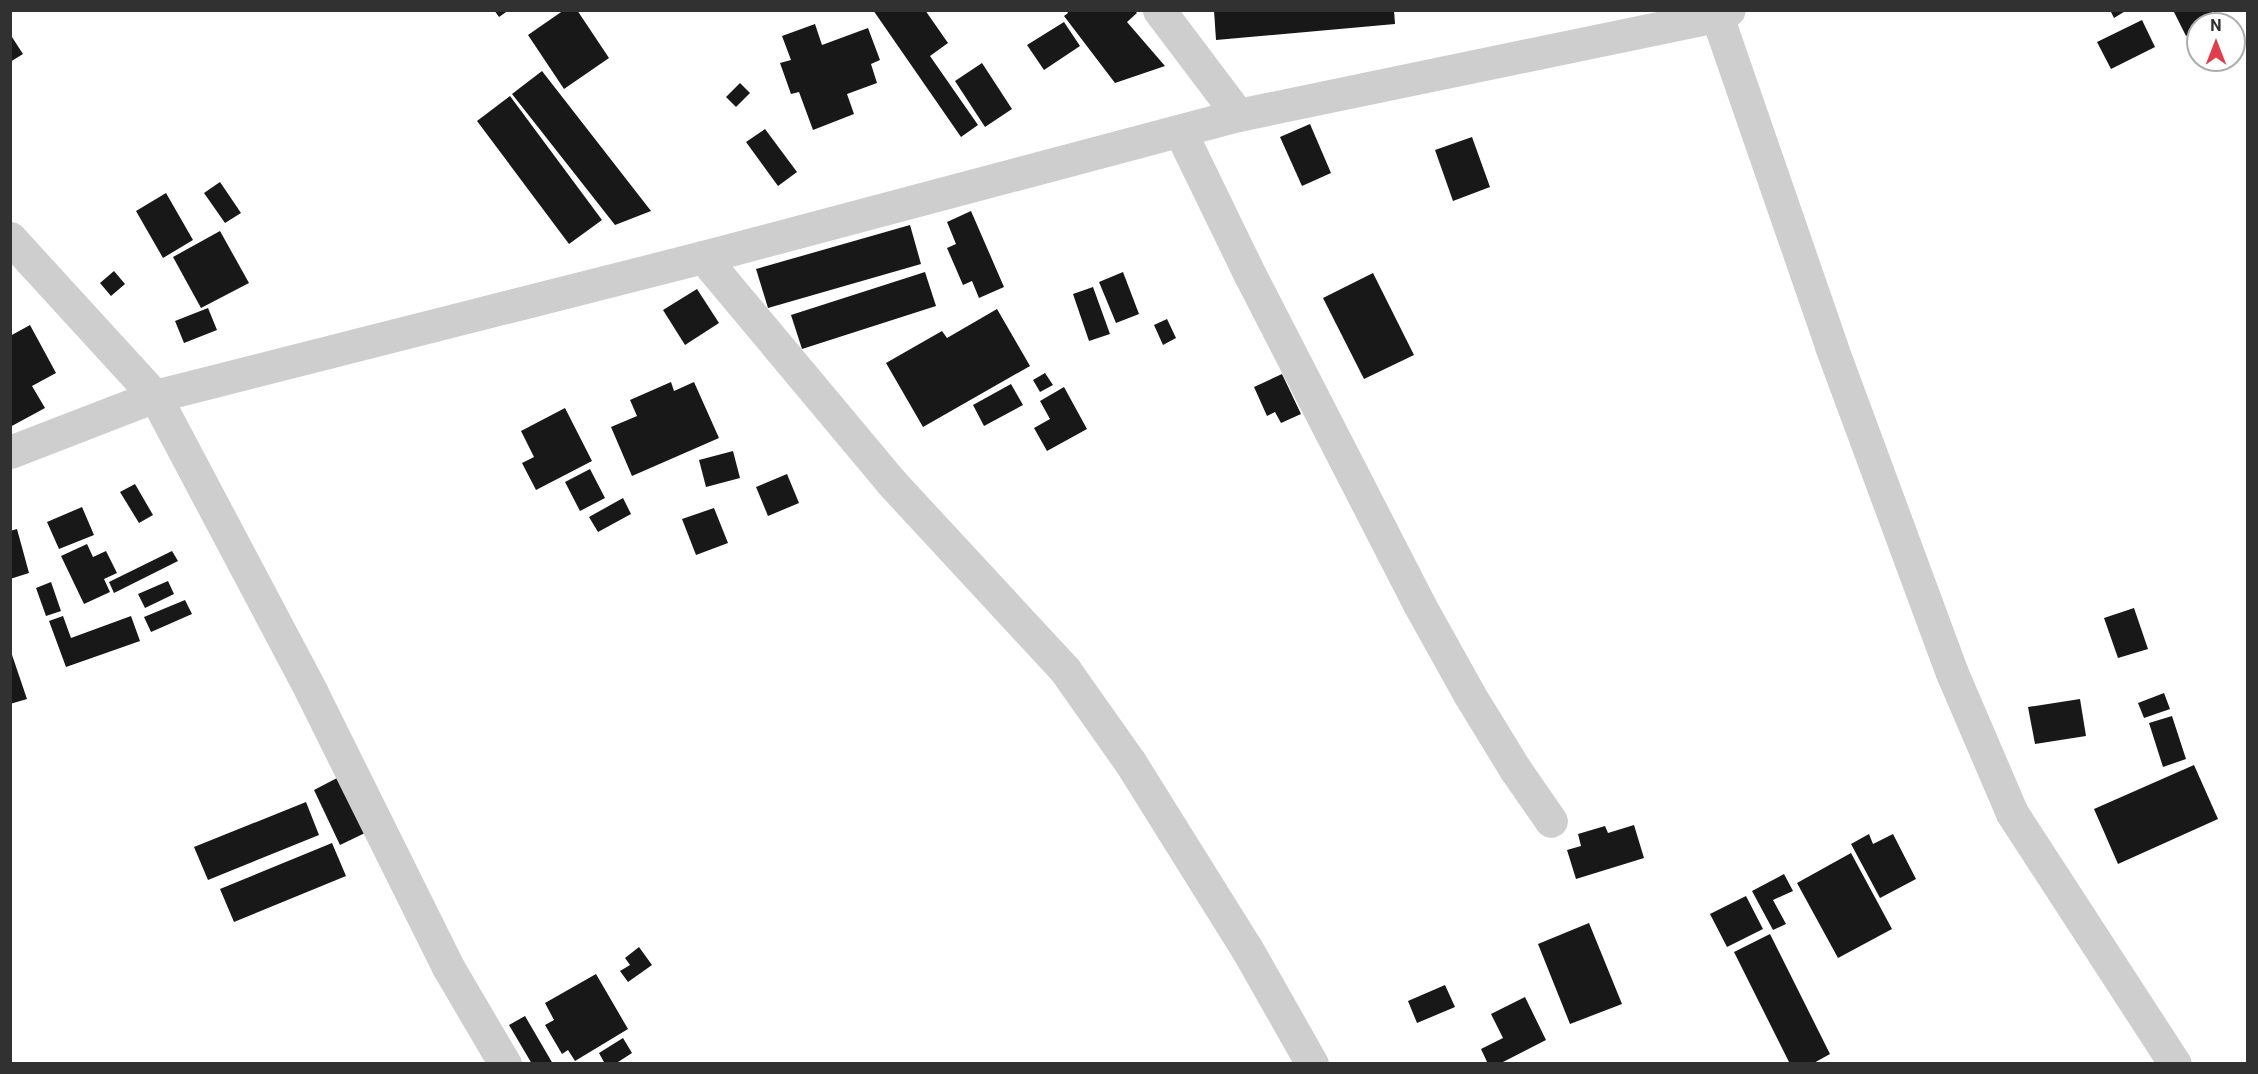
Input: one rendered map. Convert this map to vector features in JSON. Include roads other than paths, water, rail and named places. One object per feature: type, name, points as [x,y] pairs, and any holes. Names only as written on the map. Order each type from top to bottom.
[{"type":"street","points":[[1159,10],[1238,115]]},
{"type":"street","points":[[10,452],[155,396],[704,257],[1238,115],[1723,13],[1835,358],[1952,673],[2012,813],[2175,1064]]},
{"type":"street","points":[[1180,131],[1250,275],[1414,594],[1469,694],[1515,769],[1551,821]]},
{"type":"street","points":[[10,238],[155,396],[312,693],[448,967],[505,1064]]},
{"type":"street","points":[[704,257],[891,482],[1065,670],[1136,772],[1247,949],[1312,1064]]}]
